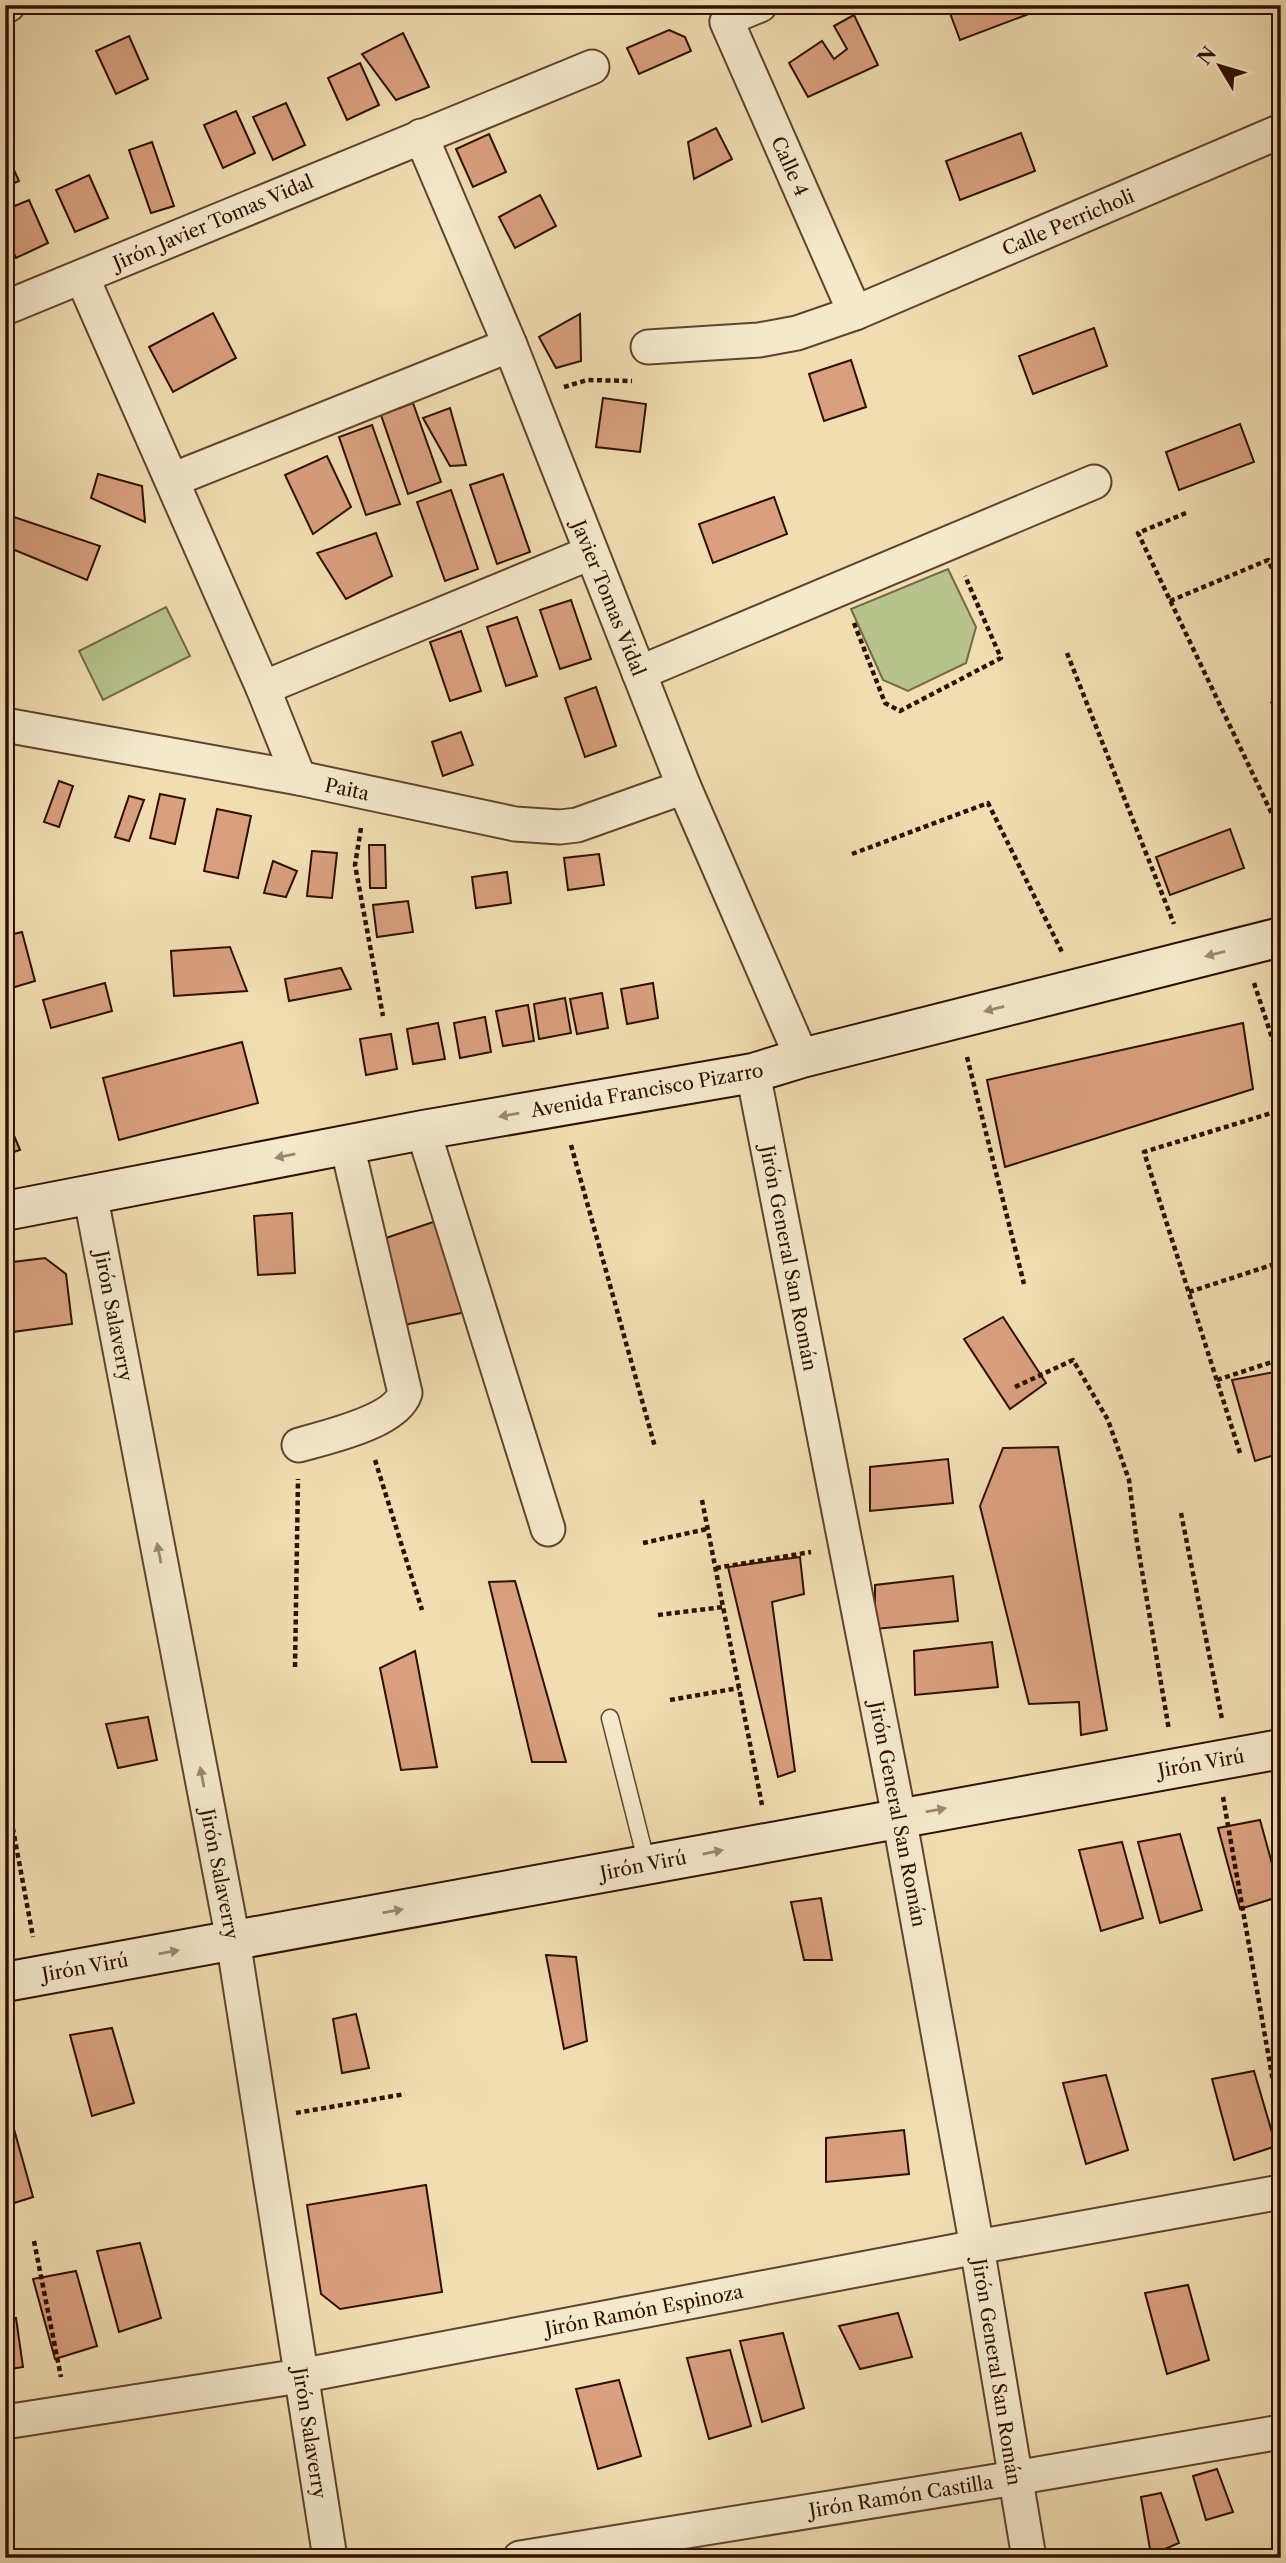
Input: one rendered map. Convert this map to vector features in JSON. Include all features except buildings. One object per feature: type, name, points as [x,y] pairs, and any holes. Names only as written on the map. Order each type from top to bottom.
[{"type":"main road","name":"Avenida Francisco Pizarro","points":[[5,1211],[423,1130],[753,1073],[802,1058],[1281,937]]},
{"type":"main road","name":"Jirón Virú","points":[[23,1979],[1281,1749]]},
{"type":"street","name":"Calle 4","points":[[760,5],[727,22],[855,313]]},
{"type":"street","name":"Jirón Javier Tomas Vidal","points":[[5,308],[592,67]]},
{"type":"street","name":"Calle Perricholi","points":[[648,347],[759,340],[797,333],[855,313],[1281,131]]},
{"type":"street","name":"Javier Tomas Vidal","points":[[421,136],[510,345],[684,787],[802,1058]]},
{"type":"street","points":[[82,277],[263,688],[299,778]]},
{"type":"street","points":[[172,480],[510,345]]},
{"type":"street","points":[[639,673],[1094,482]]},
{"type":"street","points":[[263,688],[590,553]]},
{"type":"street","name":"Paita","points":[[5,725],[299,778],[515,824],[560,827],[577,825],[684,787]]},
{"type":"street","name":"Jirón General San Román","points":[[753,1073],[899,1817],[977,2247],[1029,2558]]},
{"type":"street","points":[[423,1130],[548,1528]]},
{"type":"street","points":[[299,1445],[364,1426],[402,1402],[405,1393],[347,1145]]},
{"type":"street","name":"Jirón Salaverry","points":[[90,1193],[233,1940],[330,2558]]},
{"type":"street","name":"Jirón Ramón Espinoza","points":[[5,2422],[300,2376],[1281,2192]]},
{"type":"street","name":"Jirón Ramón Castilla","points":[[520,2558],[1281,2432]]},
{"type":"lane","points":[[610,1718],[647,1864]]},
{"type":"path","points":[[530,397],[587,380],[643,381]]},
{"type":"path","points":[[1186,513],[1138,533],[1281,833]]},
{"type":"path","points":[[850,612],[885,703],[900,711],[1001,658],[950,541]]},
{"type":"path","points":[[1170,601],[1268,560],[1281,587]]},
{"type":"path","points":[[1067,653],[1188,961]]},
{"type":"path","points":[[1271,704],[1281,699]]},
{"type":"path","points":[[366,793],[355,865],[383,1016]]},
{"type":"path","points":[[852,854],[988,803],[1079,988]]},
{"type":"path","points":[[1240,948],[1281,1065]]},
{"type":"path","points":[[964,1017],[961,1033],[1024,1284]]},
{"type":"path","points":[[559,1107],[655,1447]]},
{"type":"path","points":[[1240,1453],[1144,1152],[1281,1110]]},
{"type":"path","points":[[1189,1292],[1281,1262]]},
{"type":"path","points":[[1217,1380],[1281,1359]]},
{"type":"path","points":[[1015,1387],[1073,1360],[1108,1420],[1129,1480],[1175,1768]]},
{"type":"path","points":[[364,1426],[422,1609]]},
{"type":"path","points":[[295,1667],[299,1445]]},
{"type":"path","points":[[702,1500],[769,1841]]},
{"type":"path","points":[[1181,1513],[1281,2127]]},
{"type":"path","points":[[643,1543],[707,1529]]},
{"type":"path","points":[[716,1567],[846,1546]]},
{"type":"path","points":[[657,1615],[723,1607]]},
{"type":"path","points":[[670,1700],[739,1688]]},
{"type":"path","points":[[5,1786],[23,1979]]},
{"type":"path","points":[[262,2119],[405,2094]]},
{"type":"path","points":[[34,2241],[68,2412]]},
{"type":"green space","points":[[948,569],[976,627],[966,663],[908,691],[883,680],[851,609]]},
{"type":"green space","points":[[166,607],[190,656],[103,700],[79,651]]}]
